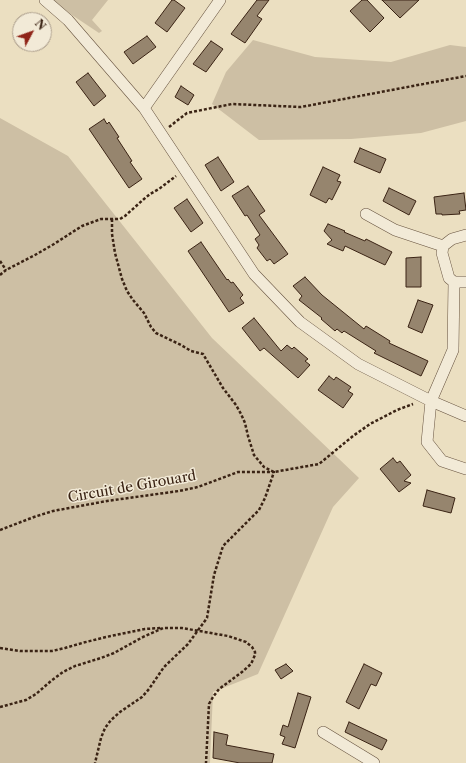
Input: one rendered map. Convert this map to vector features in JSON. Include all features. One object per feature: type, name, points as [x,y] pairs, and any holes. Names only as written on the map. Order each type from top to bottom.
[{"type":"street","points":[[45,0],[68,20],[144,108],[254,274],[300,322],[358,364],[431,401],[466,416]]},
{"type":"street","points":[[144,108],[220,0]]},
{"type":"street","points":[[366,214],[395,230],[443,246]]},
{"type":"street","points":[[466,235],[452,239],[443,246],[442,253],[449,278],[454,282],[466,282]]},
{"type":"street","points":[[454,282],[453,350],[431,401],[427,442],[442,461],[466,469]]},
{"type":"street","points":[[323,732],[374,763]]},
{"type":"path","points":[[161,133],[187,113],[232,104],[302,107],[466,76]]},
{"type":"path","points":[[0,275],[6,270],[35,255],[82,226],[101,219],[120,219],[150,194],[159,189],[184,169]]},
{"type":"path","points":[[95,763],[101,738],[105,728],[111,720],[142,697],[164,668],[188,644],[207,618],[214,575],[223,546],[259,510],[274,472],[264,467],[254,455],[249,441],[246,423],[236,404],[224,388],[203,354],[191,351],[156,333],[144,313],[127,291],[115,253],[112,234],[112,219]]},
{"type":"path","points":[[0,261],[6,270]]},
{"type":"path","name":"Circuit de Girouard","points":[[0,530],[53,511],[198,487],[238,472],[274,472],[319,464],[352,436],[382,417],[413,404],[431,401]]},
{"type":"path","points":[[0,707],[26,700],[36,694],[63,672],[75,666],[114,653],[163,628]]},
{"type":"path","points":[[0,648],[20,651],[52,651],[106,637],[145,629],[163,628],[199,630],[228,636],[246,642],[252,647],[256,655],[242,672],[220,689],[209,704],[206,763]]},
{"type":"shaded area","points":[[52,0],[108,0],[92,20],[102,31],[99,33]]},
{"type":"shaded area","points":[[253,40],[315,57],[391,62],[450,45],[466,47],[466,121],[421,133],[351,139],[259,140],[212,104],[226,72]]},
{"type":"shaded area","points":[[0,118],[68,156],[212,338],[359,478],[333,507],[258,674],[213,692],[210,763],[0,763]]},
{"type":"building","points":[[172,0],[185,8],[167,32],[155,23]]},
{"type":"building","points":[[257,0],[269,0],[257,16],[262,19],[245,43],[231,34]]},
{"type":"building","points":[[362,0],[367,0],[384,18],[370,32],[350,11]]},
{"type":"building","points":[[382,0],[419,0],[400,18]]},
{"type":"building","points":[[147,36],[156,47],[133,64],[124,52]]},
{"type":"building","points":[[211,41],[223,49],[206,72],[193,64]]},
{"type":"building","points":[[88,73],[106,96],[94,106],[76,82]]},
{"type":"building","points":[[181,86],[194,95],[188,105],[175,97]]},
{"type":"building","points":[[104,119],[107,124],[109,122],[119,137],[117,138],[132,161],[130,162],[142,179],[129,188],[89,129]]},
{"type":"building","points":[[360,148],[386,159],[380,173],[354,162]]},
{"type":"building","points":[[218,157],[234,182],[221,191],[205,165]]},
{"type":"building","points":[[323,167],[340,175],[337,181],[341,182],[332,200],[329,198],[326,203],[310,195]]},
{"type":"building","points":[[248,186],[265,211],[259,215],[288,254],[274,264],[270,259],[267,261],[257,248],[259,245],[255,239],[260,235],[232,196]]},
{"type":"building","points":[[389,188],[416,201],[409,215],[383,201]]},
{"type":"building","points":[[464,193],[466,210],[459,211],[460,214],[436,214],[434,197]]},
{"type":"building","points":[[187,199],[203,223],[191,232],[174,208]]},
{"type":"building","points":[[328,224],[365,241],[366,239],[392,252],[385,265],[345,246],[343,251],[327,244],[332,240],[324,231]]},
{"type":"building","points":[[201,242],[227,280],[228,279],[231,283],[233,282],[243,295],[240,298],[244,303],[229,312],[188,251]]},
{"type":"building","points":[[421,257],[421,287],[406,287],[406,258]]},
{"type":"building","points":[[305,277],[322,295],[364,329],[366,326],[390,341],[389,343],[428,361],[421,376],[374,353],[376,351],[344,331],[342,333],[337,329],[335,331],[321,319],[322,318],[299,300],[302,296],[293,286]]},
{"type":"building","points":[[418,300],[433,305],[422,333],[408,327]]},
{"type":"building","points":[[254,318],[281,351],[287,345],[292,349],[294,347],[308,359],[305,361],[310,365],[298,378],[264,348],[260,351],[242,328]]},
{"type":"building","points":[[329,376],[334,380],[336,377],[351,387],[348,391],[353,394],[343,408],[318,390]]},
{"type":"building","points":[[393,458],[397,463],[400,461],[411,475],[404,481],[411,483],[399,492],[380,469]]},
{"type":"building","points":[[427,490],[455,498],[451,513],[423,506]]},
{"type":"building","points":[[286,664],[293,671],[281,679],[275,670]]},
{"type":"building","points":[[364,664],[382,673],[376,686],[371,684],[359,709],[346,702]]},
{"type":"building","points":[[298,693],[311,697],[295,748],[282,744],[285,737],[280,735],[283,725],[288,727]]},
{"type":"building","points":[[349,722],[387,740],[382,750],[345,732]]},
{"type":"building","points":[[214,732],[228,735],[226,745],[274,754],[272,763],[240,763],[213,758]]}]
